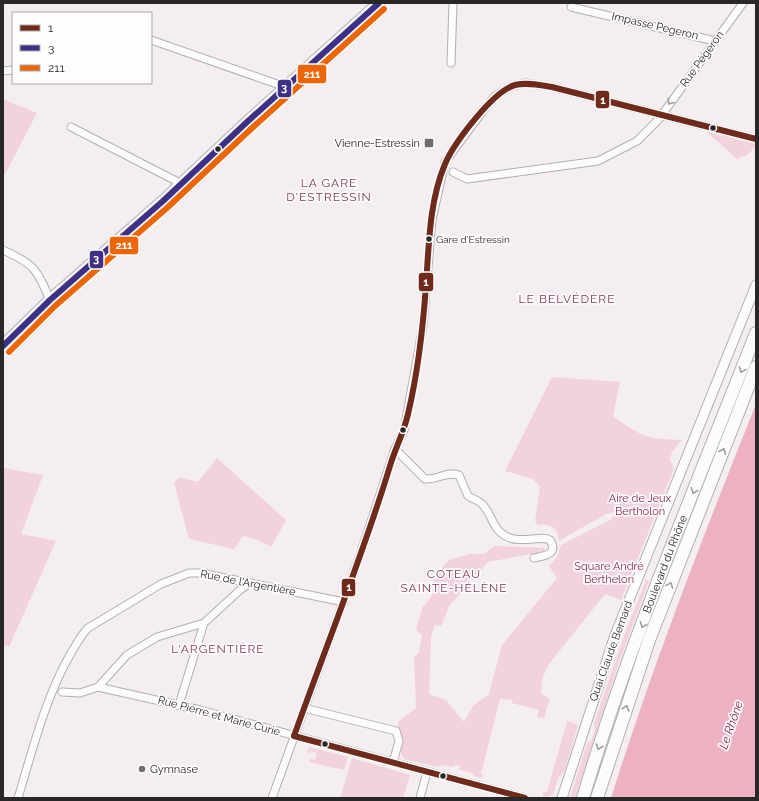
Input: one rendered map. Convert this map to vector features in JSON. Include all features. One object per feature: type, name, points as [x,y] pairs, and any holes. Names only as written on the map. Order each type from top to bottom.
[{"type":"highway","name":"Boulevard du Rhône","points":[[583,798],[598,749],[632,653],[756,333]]},
{"type":"highway","name":"Boulevard du Rhône","points":[[597,798],[649,640],[756,367]]},
{"type":"main road","points":[[3,346],[50,300],[182,184],[284,88],[379,3]]},
{"type":"main road","name":"Quai Claude Bernard","points":[[562,798],[615,635],[756,285]]},
{"type":"street","points":[[451,63],[453,3]]},
{"type":"street","name":"Rue Pégeron","points":[[453,172],[466,179],[598,161],[637,141],[650,130],[662,115],[743,3]]},
{"type":"street","name":"Impasse Pegeron","points":[[571,7],[715,41]]},
{"type":"street","points":[[152,40],[278,84],[284,88]]},
{"type":"street","points":[[272,798],[344,602],[387,478],[395,449],[404,430],[423,326],[432,220],[445,162],[452,152],[495,96],[512,86],[534,84],[756,139]]},
{"type":"street","points":[[71,127],[182,184]]},
{"type":"street","points":[[3,250],[24,260],[32,266],[42,282],[50,300]]},
{"type":"street","points":[[395,449],[425,479],[434,479],[446,474],[459,475],[468,496],[481,502],[493,525],[504,534],[522,541],[541,538],[550,540],[552,553],[548,556],[534,558]]},
{"type":"street","name":"Rue de l'Argentière","points":[[18,798],[54,690],[65,664],[83,633],[88,628],[161,584],[188,573],[201,572],[344,602]]},
{"type":"street","points":[[62,692],[80,694],[98,686],[127,655],[142,644],[157,636],[204,623],[240,590],[250,583]]},
{"type":"street","points":[[180,705],[204,623]]},
{"type":"street","name":"Rue Pierre et Marie Curie","points":[[98,686],[180,705],[525,798]]},
{"type":"street","points":[[304,708],[396,731],[399,740],[393,762]]},
{"type":"street","points":[[420,798],[427,772]]},
{"type":"green space","points":[[3,99],[37,113],[3,178]]},
{"type":"green space","points":[[707,132],[756,144],[756,146],[746,156],[740,157],[738,160]]},
{"type":"green space","points":[[552,377],[620,382],[613,416],[645,436],[660,439],[682,440],[672,452],[670,459],[674,469],[621,600],[605,594],[549,664],[542,679],[541,694],[550,699],[544,718],[537,717],[539,710],[512,703],[512,700],[500,699],[481,774],[484,775],[482,778],[475,777],[472,773],[459,769],[460,766],[456,765],[452,767],[442,765],[438,767],[404,759],[401,754],[401,736],[398,727],[399,721],[416,708],[414,657],[419,653],[422,635],[416,630],[422,608],[431,597],[435,588],[433,584],[437,573],[449,560],[470,554],[484,554],[494,546],[544,548],[545,550],[543,552],[488,562],[450,605],[441,626],[435,625],[431,637],[429,694],[446,700],[464,722],[473,706],[489,694],[502,645],[557,578],[549,566],[557,557],[561,545],[612,519],[615,512],[606,514],[559,541],[557,532],[553,527],[550,525],[538,525],[535,521],[540,487],[533,479],[505,471]]},
{"type":"green space","points":[[217,458],[286,520],[271,547],[258,540],[243,536],[234,549],[189,539],[174,483],[179,477],[198,482]]},
{"type":"green space","points":[[3,468],[43,475],[21,534],[56,541],[9,647],[3,645]]},
{"type":"green space","points":[[646,580],[649,581],[618,665],[575,798],[570,798],[587,743],[591,741],[595,730],[594,723],[625,633]]},
{"type":"green space","points":[[567,721],[578,725],[565,770],[559,777],[553,794],[546,797],[543,795],[543,791],[547,792]]},
{"type":"green space","points":[[309,747],[348,757],[344,770],[309,762],[310,759],[315,760],[317,753],[311,751],[310,753],[307,752]]},
{"type":"green space","points":[[352,758],[410,775],[403,798],[340,798]]},
{"type":"water","name":"Le Rhône","points":[[756,404],[756,798],[611,798],[644,698],[698,550]]},
{"type":"transit line","name":"3","points":[[3,346],[50,300],[163,201],[247,122],[379,3]]},
{"type":"transit line","name":"211","points":[[9,352],[55,306],[168,207],[252,128],[384,9]]},
{"type":"transit line","name":"1","points":[[294,736],[356,568],[406,421],[412,398],[420,350],[429,239],[436,193],[445,164],[465,131],[486,107],[506,89],[515,85],[529,84],[552,87],[756,139]]},
{"type":"transit line","name":"1","points":[[294,736],[525,798]]},
{"type":"place","name":"Vienne-Estressin","points":[[429,143]]},
{"type":"place","name":"Gare d'Estressin","points":[[429,239]]},
{"type":"place","name":"Gymnase","points":[[142,769]]},
{"type":"district","name":"LA GARE D'ESTRESSIN","points":[[329,190]]},
{"type":"district","name":"LE BELVÉDÈRE","points":[[567,299]]},
{"type":"district","name":"COTEAU SAINTE-HÉLÈNE","points":[[454,581]]},
{"type":"district","name":"L'ARGENTIÈRE","points":[[218,649]]},
{"type":"park label","name":"Aire de Jeux Bertholon","points":[[640,504]]},
{"type":"park label","name":"Square André Berthelon","points":[[609,572]]}]
